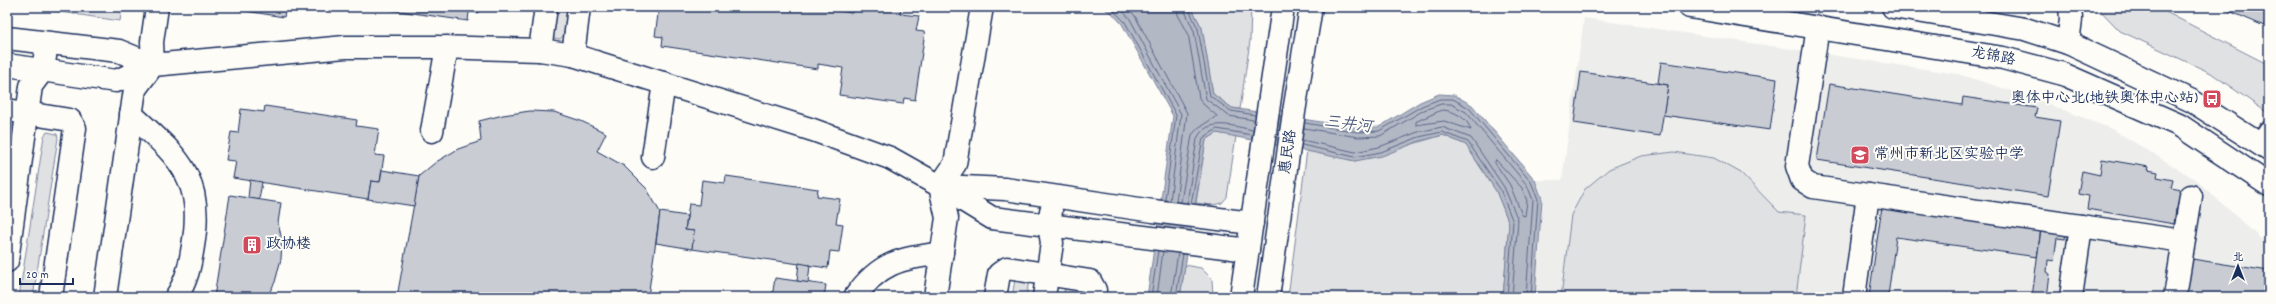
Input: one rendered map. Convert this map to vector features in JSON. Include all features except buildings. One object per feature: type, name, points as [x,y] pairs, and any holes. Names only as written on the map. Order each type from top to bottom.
[{"type":"main road","points":[[105,297],[135,89],[153,65],[152,42],[157,7]]},
{"type":"main road","points":[[540,50],[546,7]]},
{"type":"main road","points":[[573,55],[579,7]]},
{"type":"main road","points":[[935,297],[947,218],[940,186],[955,164],[982,7]]},
{"type":"main road","name":"惠民路","points":[[1242,297],[1283,7]]},
{"type":"main road","name":"惠民路","points":[[1268,297],[1294,112],[1311,7]]},
{"type":"main road","name":"龙锦路","points":[[1690,7],[2003,58],[2063,74],[2179,125],[2269,186]]},
{"type":"main road","points":[[1893,7],[2025,29],[2068,43],[2192,101],[2267,143]]},
{"type":"main road","points":[[2068,43],[2072,19],[2070,7]]},
{"type":"main road","points":[[1818,27],[1797,166],[1802,180],[1813,187],[2184,241]]},
{"type":"main road","points":[[7,38],[119,51],[153,65]]},
{"type":"main road","points":[[7,261],[17,112],[31,86],[43,70],[48,43]]},
{"type":"main road","points":[[7,65],[116,81],[153,65],[345,47],[446,47],[540,50],[573,55],[664,83],[813,130],[890,158],[940,186],[992,218],[1248,250]]},
{"type":"main road","points":[[432,131],[446,47]]},
{"type":"main road","points":[[653,157],[664,83]]},
{"type":"main road","points":[[17,112],[70,120],[75,128],[51,297]]},
{"type":"main road","points":[[131,114],[171,150],[188,177],[197,204],[196,227],[190,268],[185,285],[176,297]]},
{"type":"main road","points":[[940,186],[1005,188],[1153,211],[1197,215],[1252,223]]},
{"type":"main road","points":[[1854,297],[1868,195]]},
{"type":"main road","points":[[1044,297],[1052,243],[1049,225],[1053,196]]},
{"type":"main road","points":[[2175,297],[2190,196]]},
{"type":"main road","points":[[2071,297],[2081,226]]},
{"type":"main road","points":[[855,297],[867,280],[888,265],[910,258],[942,253]]},
{"type":"main road","points":[[995,297],[999,274],[1007,268],[1090,281],[1095,290],[1094,297]]},
{"type":"shaded area","points":[[28,7],[122,7],[120,21]]},
{"type":"shaded area","points":[[554,7],[567,7],[564,35],[560,39],[552,38]]},
{"type":"shaded area","points":[[1191,7],[1251,7],[1250,41],[1240,109],[1232,108],[1213,94],[1202,28]]},
{"type":"shaded area","points":[[2003,7],[2037,7],[2033,12]]},
{"type":"shaded area","points":[[2097,7],[2156,7],[2269,65],[2269,114],[2211,73],[2120,31]]},
{"type":"shaded area","name":"常州市新北区实验中学","points":[[1584,18],[1958,74],[2031,97],[2114,130],[2195,179],[2269,246],[2269,297],[1535,297],[1542,199],[1535,180],[1562,180]]},
{"type":"shaded area","points":[[47,132],[57,134],[58,138],[33,297],[19,297],[44,136]]},
{"type":"shaded area","points":[[1217,133],[1236,136],[1227,197],[1222,203],[1213,205],[1196,203],[1206,140]]},
{"type":"shaded area","points":[[1443,135],[1466,145],[1496,191],[1509,223],[1503,297],[1288,297],[1307,150],[1355,161]]},
{"type":"shaded area","points":[[1674,152],[1714,158],[1741,173],[1779,212],[1806,215],[1796,297],[1561,297],[1571,215],[1585,189],[1609,169],[1641,156]]},
{"type":"shaded area","points":[[1185,265],[1201,268],[1212,279],[1213,297],[1180,297]]},
{"type":"shaded area","points":[[1015,279],[1029,281],[1026,297],[1012,297]]},
{"type":"shaded area","points":[[1065,288],[1079,290],[1077,297],[1063,297]]},
{"type":"water","points":[[1100,7],[1191,7],[1202,28],[1213,94],[1232,108],[1359,128],[1379,127],[1420,102],[1439,94],[1454,95],[1472,105],[1535,180],[1542,199],[1535,297],[1503,297],[1509,223],[1496,191],[1466,145],[1443,135],[1420,141],[1382,156],[1355,161],[1217,133],[1206,140],[1180,297],[1147,297],[1173,116],[1122,24],[1111,12]]},
{"type":"place","name":"奥体中心北(地铁奥体中心站)","points":[[2212,99]]},
{"type":"place","name":"常州市新北区实验中学","points":[[1860,155]]},
{"type":"place","name":"政协楼","points":[[252,245]]},
{"type":"water label","name":"三井河","points":[[1348,125]]}]
